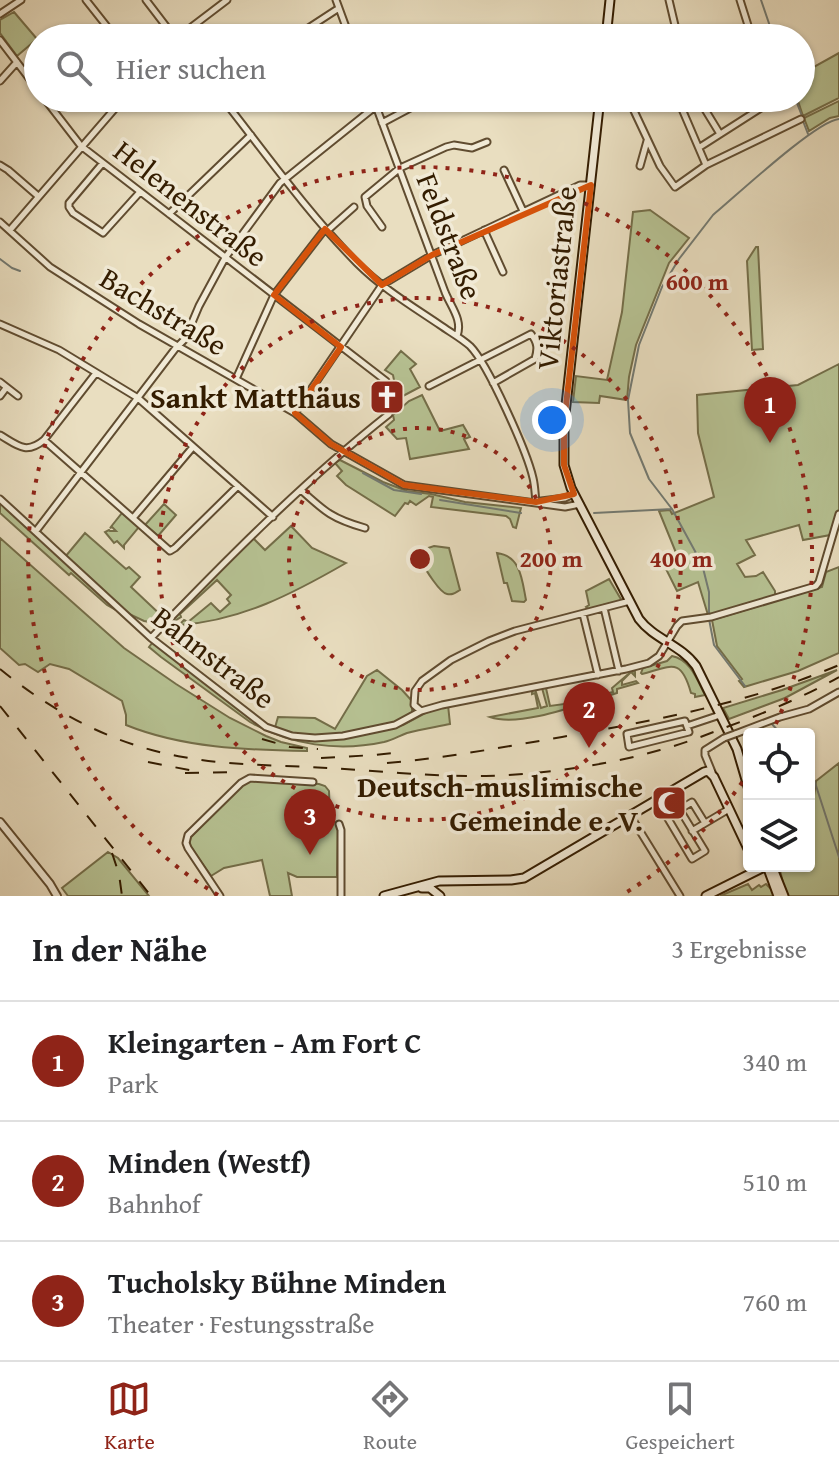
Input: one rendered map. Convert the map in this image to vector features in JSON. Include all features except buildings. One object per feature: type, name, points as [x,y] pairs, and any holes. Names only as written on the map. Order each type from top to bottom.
[{"type":"main road","points":[[607,24],[610,0]]},
{"type":"main road","name":"Viktoriastraße","points":[[599,112],[564,423],[564,465],[574,494],[643,625],[694,662],[743,769]]},
{"type":"main road","points":[[384,896],[431,882],[524,878],[704,772],[712,773],[743,833]]},
{"type":"main road","points":[[706,896],[753,872]]},
{"type":"main road","points":[[761,872],[777,886]]},
{"type":"main road","points":[[770,872],[771,878]]},
{"type":"main road","points":[[771,872],[781,896]]},
{"type":"main road","points":[[438,894],[437,886],[444,881]]},
{"type":"main road","points":[[416,887],[430,888],[438,894]]},
{"type":"street","points":[[0,14],[21,0]]},
{"type":"street","points":[[86,0],[105,24]]},
{"type":"street","points":[[146,0],[165,24]]},
{"type":"street","points":[[195,24],[227,0]]},
{"type":"street","points":[[669,0],[675,24]]},
{"type":"street","points":[[740,0],[748,24]]},
{"type":"street","points":[[310,24],[338,2],[345,24]]},
{"type":"street","points":[[0,40],[24,71]]},
{"type":"street","points":[[0,81],[17,62]]},
{"type":"street","name":"Helenenstraße","points":[[55,112],[81,146],[102,164],[386,381]]},
{"type":"street","points":[[10,230],[111,112]]},
{"type":"street","points":[[233,112],[326,230],[359,264],[382,285],[471,346],[507,412],[532,472],[536,502]]},
{"type":"street","points":[[36,531],[185,339],[225,258],[284,179],[368,112]]},
{"type":"street","name":"Feldstraße","points":[[378,112],[445,292],[459,320],[457,336]]},
{"type":"street","points":[[382,123],[403,112]]},
{"type":"street","points":[[634,112],[660,166],[675,187],[706,165],[801,119]]},
{"type":"street","points":[[683,112],[706,165]]},
{"type":"street","points":[[707,112],[720,134]]},
{"type":"street","points":[[700,147],[755,112]]},
{"type":"street","points":[[169,214],[251,135]]},
{"type":"street","points":[[640,166],[647,141]]},
{"type":"street","points":[[382,227],[367,206],[365,197],[400,168],[451,145],[472,148],[487,142]]},
{"type":"street","points":[[102,164],[69,203],[73,213],[103,233],[140,192]]},
{"type":"street","points":[[0,165],[38,196]]},
{"type":"street","points":[[504,170],[523,211]]},
{"type":"street","points":[[295,413],[382,285],[432,255],[523,211],[580,185],[591,185]]},
{"type":"street","points":[[236,379],[274,295],[326,230],[354,207]]},
{"type":"street","name":"Bachstraße","points":[[0,222],[50,267],[139,324],[295,413],[331,444],[404,485],[565,507],[580,504]]},
{"type":"street","points":[[484,230],[503,272]]},
{"type":"street","points":[[0,324],[59,350],[138,398],[273,517]]},
{"type":"street","points":[[429,386],[531,334],[537,341],[535,359],[493,384]]},
{"type":"street","points":[[0,435],[22,448],[30,448],[44,440],[96,373]]},
{"type":"street","points":[[0,382],[18,396]]},
{"type":"street","points":[[0,396],[6,388]]},
{"type":"street","points":[[151,638],[301,490],[389,414]]},
{"type":"street","points":[[44,440],[171,551],[238,486]]},
{"type":"street","points":[[133,518],[193,447]]},
{"type":"street","points":[[301,490],[340,521],[365,528]]},
{"type":"street","name":"Bachstraße","points":[[536,502],[574,494]]},
{"type":"street","name":"Bahnstraße","points":[[0,499],[151,638],[266,727],[292,736],[315,738],[343,736],[395,725],[421,711],[442,705],[619,671],[654,660],[664,651],[680,622],[710,617],[816,586],[839,514]]},
{"type":"street","points":[[412,717],[417,686],[451,660],[515,631],[630,601]]},
{"type":"street","points":[[604,608],[619,671]]},
{"type":"street","points":[[583,614],[598,675]]},
{"type":"street","points":[[712,773],[704,752],[707,747],[780,717],[809,709],[839,692]]},
{"type":"street","points":[[414,705],[421,711]]},
{"type":"street","points":[[687,726],[720,715]]},
{"type":"street","points":[[685,721],[687,726],[689,732],[629,747],[627,734],[685,721]]},
{"type":"street","points":[[220,896],[188,848],[188,835],[241,783],[250,778],[313,782]]},
{"type":"street","points":[[669,792],[680,810],[692,831],[705,851],[692,859],[667,817],[680,810],[692,802],[705,823]]},
{"type":"street","points":[[692,831],[729,809]]},
{"type":"street","points":[[630,815],[680,896]]},
{"type":"street","points":[[0,822],[60,896]]},
{"type":"street","points":[[339,824],[341,896]]},
{"type":"highlighted area","points":[[591,185],[564,423],[564,465],[574,494],[536,502],[404,485],[331,444],[295,413],[341,347],[274,295],[325,229],[382,285],[432,255]]},
{"type":"green space","points":[[14,12],[24,24],[24,50],[17,56],[0,33],[0,20]]},
{"type":"green space","points":[[839,53],[839,98],[815,110],[815,66]]},
{"type":"green space","points":[[839,101],[839,116],[809,131],[804,118]]},
{"type":"green space","points":[[650,210],[689,238],[669,263],[636,345],[627,400],[600,396],[599,403],[573,402],[576,376],[607,380],[622,312],[633,212]]},
{"type":"green space","points":[[756,247],[763,349],[752,350],[747,261]]},
{"type":"green space","points":[[401,351],[416,364],[410,369],[420,387],[401,397],[388,388],[394,380],[393,375],[385,370]]},
{"type":"green space","points":[[839,364],[839,509],[830,535],[803,540],[799,525],[746,540],[755,555],[737,564],[745,577],[763,572],[775,591],[774,597],[708,615],[698,582],[677,591],[665,567],[679,560],[659,511],[670,510],[672,514],[714,497],[698,433],[697,395],[798,385]]},
{"type":"green space","points":[[422,395],[440,431],[463,425],[470,437],[464,439],[469,449],[410,459],[406,438],[397,439],[386,427],[394,420],[393,415],[409,401]]},
{"type":"green space","points":[[340,460],[407,491],[521,508],[516,528],[506,516],[431,507],[433,497],[429,496],[416,505],[410,501],[405,503],[395,516],[337,476],[342,471],[335,463]]},
{"type":"green space","points":[[0,499],[118,611],[71,573],[69,575],[0,513]]},
{"type":"green space","points":[[164,504],[176,515],[158,536],[145,525]]},
{"type":"green space","points":[[122,513],[139,527],[124,548],[117,541],[114,543],[105,532],[116,531],[110,528]]},
{"type":"green space","points":[[291,526],[312,548],[346,563],[287,595],[245,612],[179,625],[184,620],[188,622],[211,603],[220,612],[230,603],[227,599],[231,595],[217,580],[180,614],[181,617],[169,622],[253,538],[265,550]]},
{"type":"green space","points":[[85,533],[126,569],[129,567],[140,577],[131,587],[166,620],[161,624],[144,621],[127,613],[65,557]]},
{"type":"green space","points":[[0,538],[124,648],[230,718],[281,742],[307,748],[307,751],[215,746],[148,733],[126,725],[122,701],[69,669],[50,664],[38,672],[25,664],[19,665],[0,648]]},
{"type":"green space","points":[[434,546],[449,548],[460,590],[454,594],[441,590],[422,562],[425,549]]},
{"type":"green space","points":[[497,553],[516,564],[523,585],[524,602],[512,601]]},
{"type":"green space","points":[[839,567],[839,653],[798,671],[744,687],[739,681],[742,679],[717,646],[712,620],[822,587],[826,572]]},
{"type":"green space","points":[[609,579],[622,601],[589,610],[586,607],[589,605],[586,591]]},
{"type":"green space","points":[[153,642],[262,726],[274,731],[278,717],[315,718],[335,729],[367,676],[377,670],[412,701],[412,712],[399,721],[343,734],[347,737],[403,725],[448,705],[450,724],[367,745],[332,746],[298,741],[250,722],[161,657],[149,647]]},
{"type":"green space","points":[[672,656],[689,666],[705,695],[695,697],[683,674],[674,667],[641,673],[643,668],[667,661]]},
{"type":"green space","points":[[837,670],[785,698],[729,719],[723,708],[782,690]]},
{"type":"green space","points":[[632,671],[635,676],[631,672],[622,685],[638,683],[617,689],[617,693],[536,717],[490,717],[538,708],[535,693],[532,694],[535,689],[541,708],[547,706],[542,688],[546,688],[550,706],[572,703],[571,694],[578,699],[586,697],[587,701],[600,698],[600,695],[613,692],[612,688]]},
{"type":"green space","points":[[839,763],[839,896],[720,896],[748,884],[752,890],[759,885],[766,884],[770,888],[783,883],[780,872],[815,872],[816,781]]},
{"type":"green space","points":[[254,779],[325,786],[329,791],[330,816],[338,826],[337,877],[297,877],[288,873],[292,896],[270,896],[262,860],[224,868],[211,876],[190,846],[190,838],[242,784]]},
{"type":"green space","points":[[108,852],[118,858],[149,896],[68,896],[62,888]]},
{"type":"waterway","points":[[761,0],[769,24]]},
{"type":"waterway","points":[[800,112],[802,116]]},
{"type":"waterway","points":[[745,686],[714,645],[709,619],[709,592],[702,564],[672,509],[649,479],[630,433],[628,400],[639,345],[662,287],[679,259],[713,215],[795,145],[839,119]]},
{"type":"waterway","points":[[803,121],[808,134]]},
{"type":"waterway","points":[[0,259],[20,271]]},
{"type":"waterway","points":[[363,473],[394,490],[421,494]]},
{"type":"waterway","points":[[440,500],[521,513]]},
{"type":"waterway","points":[[594,513],[672,509]]},
{"type":"waterway","points":[[771,723],[776,728]]},
{"type":"waterway","points":[[815,783],[839,857]]},
{"type":"railway","points":[[387,763],[497,748],[668,717],[771,690],[839,665]]},
{"type":"railway","points":[[0,669],[63,713],[109,735],[158,752],[238,764],[466,776],[552,771],[617,761],[660,750],[765,712],[839,677]]},
{"type":"railway","points":[[0,706],[151,896]]},
{"type":"railway","points":[[262,739],[290,747],[318,749]]},
{"type":"railway","points":[[321,758],[401,752]]},
{"type":"railway","points":[[148,762],[194,771]]},
{"type":"railway","points":[[185,773],[240,772]]},
{"type":"railway","points":[[112,853],[122,896]]},
{"type":"place","name":"Sankt Matthäus","points":[[387,397]]},
{"type":"place","name":"Kleingarten - Am Fort C","points":[[770,443]]},
{"type":"place","name":"Minden (Westf)","points":[[589,748]]},
{"type":"place","name":"Deutsch-muslimische Gemeinde e. V.","points":[[669,803]]},
{"type":"place","name":"Tucholsky Bühne Minden","points":[[310,855]]}]
